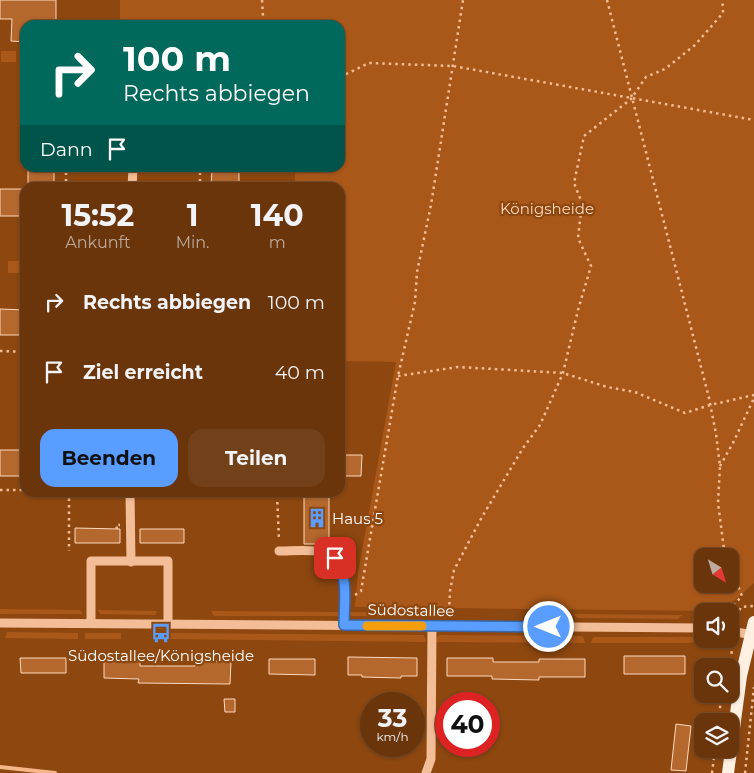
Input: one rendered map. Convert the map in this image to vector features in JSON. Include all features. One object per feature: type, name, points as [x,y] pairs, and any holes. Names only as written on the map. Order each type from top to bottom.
[{"type":"main road","points":[[728,773],[741,676],[754,622]]},
{"type":"street","points":[[130,497],[131,562]]},
{"type":"street","points":[[279,551],[323,552],[335,558],[343,574],[344,625]]},
{"type":"street","points":[[91,624],[91,561],[168,561],[168,624]]},
{"type":"street","name":"Südostallee","points":[[0,623],[694,628]]},
{"type":"street","points":[[426,773],[431,759],[432,626]]},
{"type":"street","points":[[739,632],[752,634]]},
{"type":"path","points":[[262,0],[263,20]]},
{"type":"path","points":[[344,595],[354,596],[361,591],[398,376],[415,302],[417,272],[431,205],[463,0]]},
{"type":"path","points":[[607,0],[710,405],[720,466],[718,503],[724,548]]},
{"type":"path","points":[[449,611],[454,570],[482,517],[523,448],[540,425],[563,373],[591,266],[578,238],[582,203],[574,183],[584,136],[631,99],[646,77],[665,69],[695,45],[722,12],[724,6],[721,0]]},
{"type":"path","points":[[345,74],[369,62],[453,66],[754,120]]},
{"type":"path","points":[[0,351],[20,352]]},
{"type":"path","points":[[398,376],[458,367],[563,373],[607,387],[635,392],[684,413],[710,405],[754,397]]},
{"type":"path","points":[[720,466],[734,443],[754,397]]},
{"type":"path","points":[[0,490],[20,490]]},
{"type":"path","points":[[68,497],[69,552]]},
{"type":"path","points":[[277,497],[279,551]]},
{"type":"path","points":[[736,603],[742,596],[739,588]]},
{"type":"path","points":[[745,773],[754,687]]},
{"type":"path","points":[[712,773],[714,758]]},
{"type":"green space","name":"Königsheide","points":[[120,0],[754,0],[754,583],[731,603],[694,603],[694,611],[355,607],[358,573],[396,362],[345,361],[345,182],[295,182],[295,172],[345,172],[345,20],[120,20]]},
{"type":"green space","points":[[1,51],[16,51],[16,62],[1,62]]},
{"type":"green space","points":[[8,261],[20,261],[20,273],[8,273]]},
{"type":"green space","points":[[0,609],[80,610],[83,614],[0,614]]},
{"type":"green space","points":[[98,610],[157,611],[155,615],[100,614]]},
{"type":"green space","points":[[211,611],[340,612],[338,616],[214,616]]},
{"type":"green space","points":[[348,612],[445,613],[446,617],[351,616]]},
{"type":"green space","points":[[573,614],[682,615],[678,619],[577,618]]},
{"type":"green space","points":[[7,632],[78,633],[78,639],[5,638]]},
{"type":"green space","points":[[85,633],[121,633],[121,639],[85,639]]},
{"type":"green space","points":[[167,633],[424,635],[426,642],[166,639]]},
{"type":"green space","points":[[440,635],[583,636],[585,643],[436,642],[437,637]]},
{"type":"green space","points":[[594,637],[694,637],[694,642],[591,643]]},
{"type":"building","points":[[0,0],[56,0],[56,20],[20,20],[20,42],[11,41],[12,19],[0,19]]},
{"type":"building","points":[[28,172],[54,172],[54,182],[28,182]]},
{"type":"building","points":[[212,172],[239,172],[239,182],[211,182]]},
{"type":"building","points":[[0,189],[20,189],[20,216],[0,216]]},
{"type":"building","points":[[0,309],[20,310],[20,335],[0,335]]},
{"type":"building","points":[[0,450],[20,450],[20,476],[0,476]]},
{"type":"building","name":"Haus 5","points":[[345,455],[362,455],[361,476],[345,476]]},
{"type":"building","name":"Haus 5","points":[[304,497],[329,497],[329,544],[304,544]]},
{"type":"building","points":[[75,528],[120,529],[120,543],[75,543]]},
{"type":"building","points":[[140,529],[184,529],[184,543],[140,543]]},
{"type":"building","points":[[624,656],[685,656],[685,674],[624,674]]},
{"type":"building","points":[[348,657],[417,658],[417,676],[401,676],[401,678],[348,675]]},
{"type":"building","points":[[20,658],[66,658],[66,673],[21,673]]},
{"type":"building","points":[[447,658],[493,658],[493,662],[585,659],[585,677],[539,677],[539,680],[492,679],[492,676],[447,676]]},
{"type":"building","points":[[269,659],[315,659],[315,675],[269,674]]},
{"type":"building","points":[[104,660],[140,661],[140,666],[195,666],[195,661],[231,661],[230,684],[138,683],[139,679],[104,678]]},
{"type":"building","points":[[224,699],[235,699],[235,712],[225,712]]},
{"type":"building","points":[[676,724],[691,726],[686,771],[671,770]]},
{"type":"waterway","points":[[0,767],[55,773]]},
{"type":"slow traffic","points":[[367,626],[422,626]]},
{"type":"place","name":"Haus 5","points":[[317,518]]},
{"type":"place","name":"Südostallee/Königsheide","points":[[161,633]]},
{"type":"route","points":[[335,558],[343,574],[344,625],[549,627]]}]
